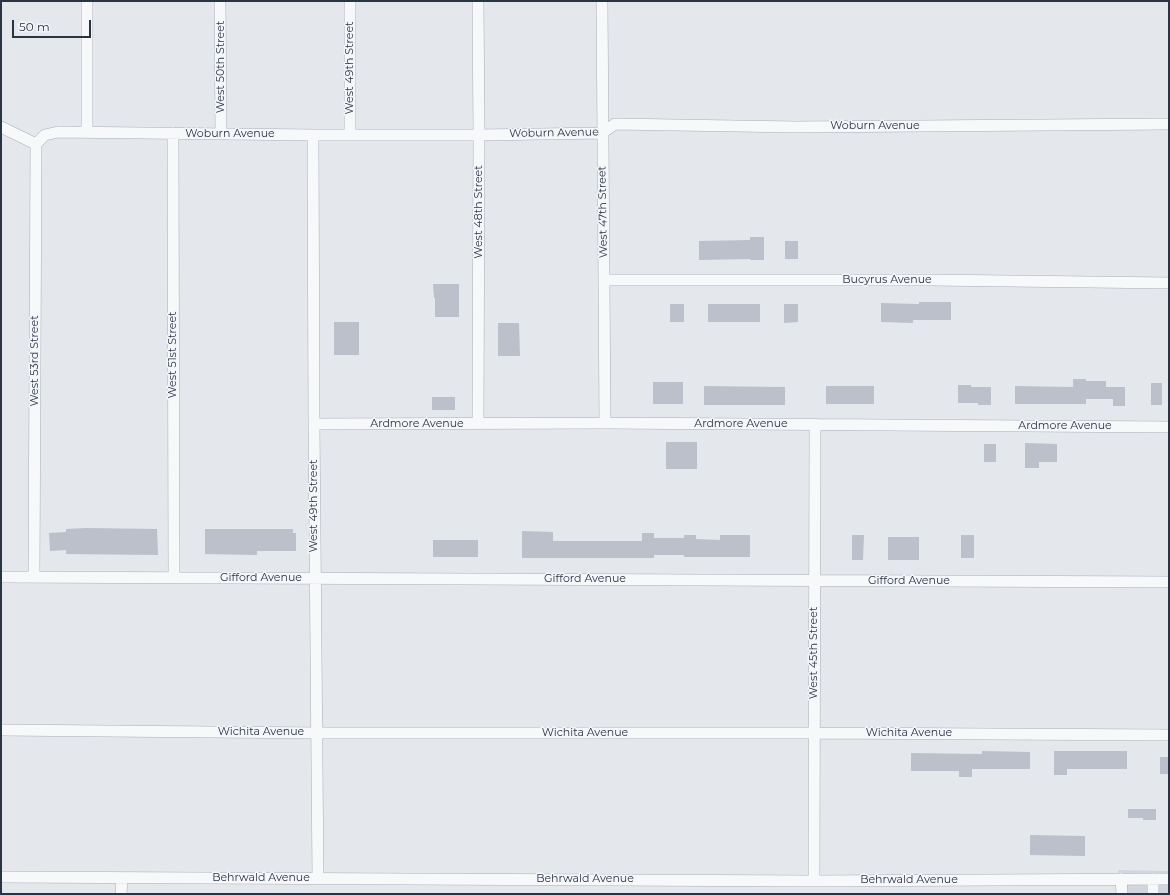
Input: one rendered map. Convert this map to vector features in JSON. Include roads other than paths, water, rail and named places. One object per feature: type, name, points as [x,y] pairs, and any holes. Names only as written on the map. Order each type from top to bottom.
[{"type":"street","points":[[87,1],[87,132]]},
{"type":"street","name":"West 50th Street","points":[[220,1],[221,133]]},
{"type":"street","name":"West 49th Street","points":[[350,1],[350,135]]},
{"type":"street","name":"West 48th Street","points":[[478,1],[478,423]]},
{"type":"street","name":"West 47th Street","points":[[602,1],[605,423]]},
{"type":"street","name":"Woburn Avenue","points":[[36,144],[45,135],[58,132],[479,135],[602,133],[615,124],[796,127],[1169,124]]},
{"type":"street","points":[[1,127],[36,144]]},
{"type":"street","name":"West 51st Street","points":[[173,133],[174,577]]},
{"type":"street","name":"West 49th Street","points":[[313,135],[318,878]]},
{"type":"street","name":"West 53rd Street","points":[[34,577],[36,144]]},
{"type":"street","name":"Bucyrus Avenue","points":[[604,280],[930,280],[1169,283]]},
{"type":"street","name":"Ardmore Avenue","points":[[314,424],[605,423],[1169,427]]},
{"type":"street","name":"West 45th Street","points":[[814,881],[814,580],[816,424]]},
{"type":"street","name":"Gifford Avenue","points":[[1,577],[1169,582]]},
{"type":"street","name":"Wichita Avenue","points":[[1,730],[318,733],[1169,735]]},
{"type":"street","name":"Behrwald Avenue","points":[[1,877],[814,881],[1169,879]]},
{"type":"street","points":[[121,894],[122,878]]},
{"type":"street","points":[[1122,879],[1122,894]]},
{"type":"street","points":[[1153,879],[1153,894]]}]
